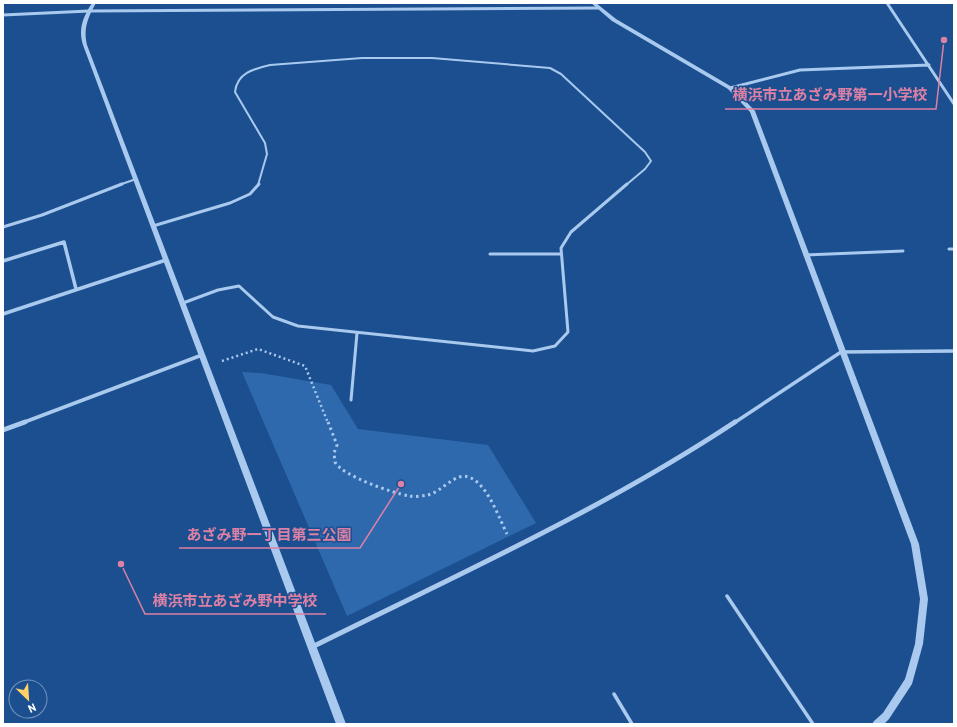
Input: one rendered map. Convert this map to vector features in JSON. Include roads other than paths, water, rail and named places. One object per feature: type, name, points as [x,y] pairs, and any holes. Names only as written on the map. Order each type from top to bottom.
[{"type":"street","points":[[94,3],[82,24],[81,34],[341,724]]},
{"type":"street","points":[[887,3],[954,104]]},
{"type":"street","points":[[3,16],[25,12],[595,6],[614,20],[730,88],[752,111],[914,544],[924,599],[919,644],[909,681],[886,716],[877,724]]},
{"type":"street","points":[[730,88],[800,70],[929,65]]},
{"type":"street","points":[[3,261],[64,242],[76,289]]},
{"type":"street","points":[[3,314],[166,260]]},
{"type":"street","points":[[312,648],[574,516],[685,455],[841,352],[954,351]]},
{"type":"street","points":[[3,430],[202,355]]},
{"type":"lane","points":[[153,226],[230,203],[250,194],[259,184],[267,154],[265,143],[235,92],[236,84],[243,74],[270,65],[362,58],[432,58],[550,68],[561,74],[645,152],[651,161],[645,169],[571,232],[561,248],[568,332],[555,346],[533,351],[298,326],[272,317],[239,286],[218,290],[182,303]]},
{"type":"lane","points":[[3,227],[42,215],[136,179]]},
{"type":"lane","points":[[949,249],[954,249]]},
{"type":"lane","points":[[805,255],[903,251]]},
{"type":"lane","points":[[490,254],[561,254]]},
{"type":"lane","points":[[351,400],[357,333]]},
{"type":"lane","points":[[727,596],[813,724]]},
{"type":"lane","points":[[614,694],[632,724]]},
{"type":"place","name":"横浜市立あざみ野第一小学校","points":[[944,40]]},
{"type":"place","name":"あざみ野一丁目第三公園","points":[[401,484]]},
{"type":"place","name":"横浜市立あざみ野中学校","points":[[121,564]]}]
